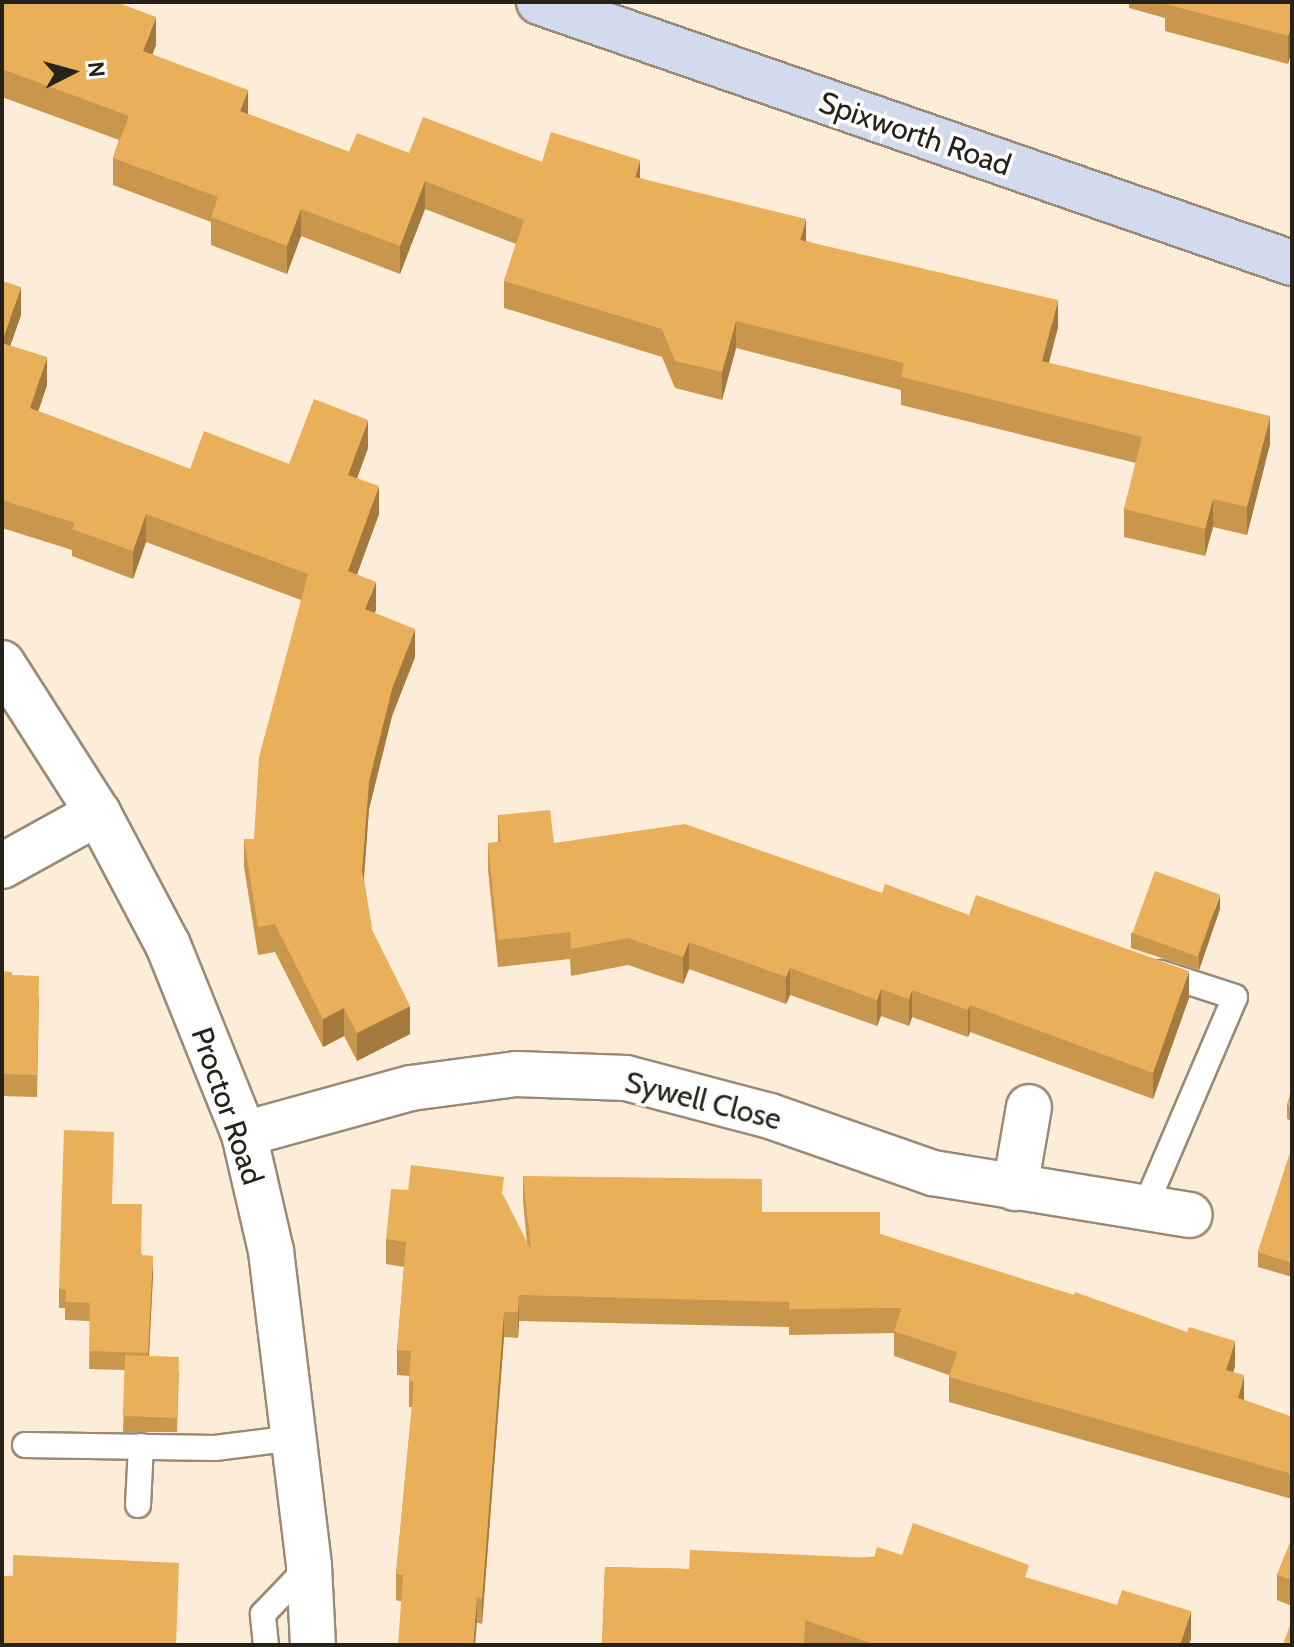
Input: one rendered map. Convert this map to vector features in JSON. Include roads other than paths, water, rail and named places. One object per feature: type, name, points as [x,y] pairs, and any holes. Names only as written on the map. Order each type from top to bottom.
[{"type":"street","name":"Spixworth Road","points":[[539,2],[1292,263]]},
{"type":"street","name":"Proctor Road","points":[[2,663],[98,813],[168,945],[244,1134],[271,1251],[309,1566],[313,1645]]},
{"type":"street","points":[[2,866],[98,813]]},
{"type":"street","name":"Sywell Close","points":[[244,1134],[411,1088],[516,1074],[626,1078],[770,1116],[933,1173],[1190,1215]]},
{"type":"street","points":[[1015,1188],[1029,1107]]},
{"type":"lane","points":[[1142,966],[1235,997],[1145,1207]]},
{"type":"lane","points":[[25,1445],[215,1448],[294,1438]]},
{"type":"lane","points":[[138,1505],[141,1446]]},
{"type":"lane","points":[[266,1645],[263,1614],[309,1566]]}]
